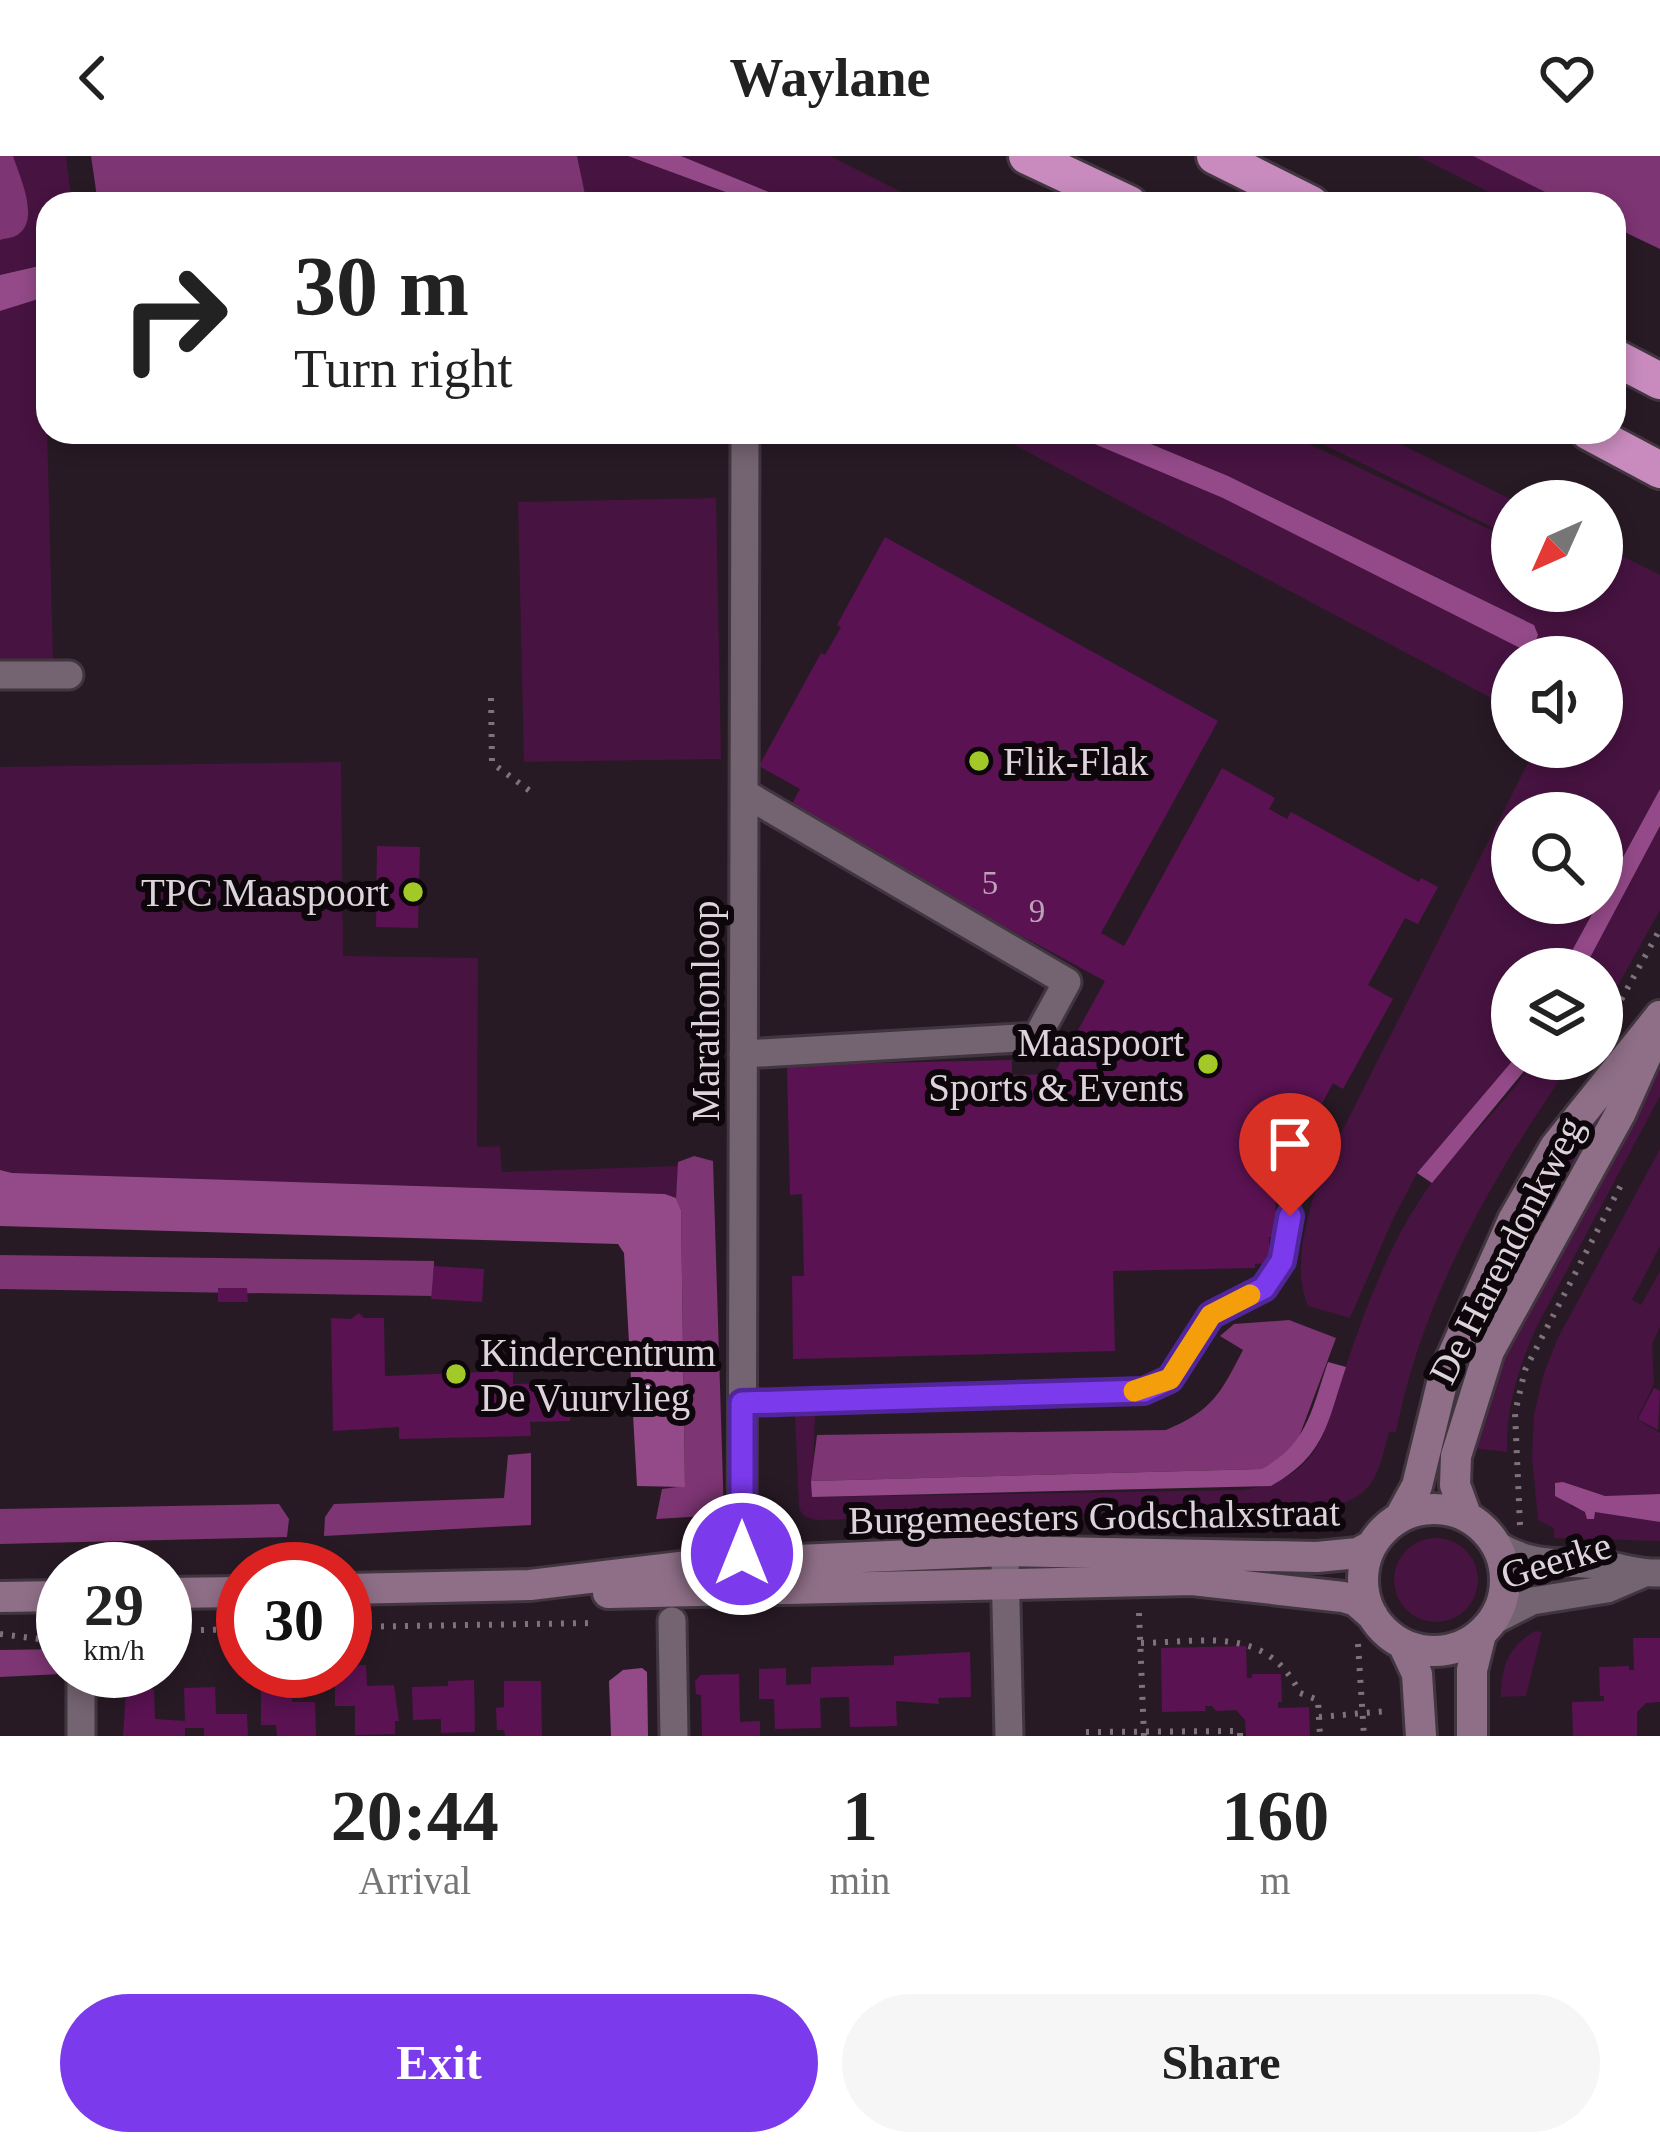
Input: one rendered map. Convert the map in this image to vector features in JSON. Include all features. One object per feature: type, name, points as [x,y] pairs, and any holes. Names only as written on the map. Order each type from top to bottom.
[{"type":"highway","points":[[1027,156],[1104,192]]},
{"type":"highway","points":[[1215,156],[1287,192]]},
{"type":"highway","points":[[1626,363],[1660,381]]},
{"type":"highway","points":[[1611,444],[1660,470]]},
{"type":"street","name":"Marathonloop","points":[[742,1576],[745,444]]},
{"type":"street","points":[[0,676],[69,675]]},
{"type":"street","points":[[743,1054],[1037,1036],[1066,982],[744,793]]},
{"type":"street","name":"De Harendonkweg","points":[[1400,1517],[1417,1486],[1431,1413],[1444,1375],[1514,1220],[1556,1147],[1660,1016]]},
{"type":"street","name":"De Harendonkweg","points":[[1466,1515],[1455,1485],[1456,1456],[1490,1352],[1621,1112],[1660,1026]]},
{"type":"street","points":[[1472,1736],[1472,1670],[1505,1588],[1510,1532],[1486,1530],[1466,1515],[1435,1508],[1400,1517],[1372,1546],[1363,1580],[1373,1616],[1388,1634],[1403,1644],[1442,1651],[1465,1645],[1487,1627]]},
{"type":"street","name":"Geerke","points":[[1510,1532],[1532,1562],[1604,1565],[1651,1574]]},
{"type":"street","name":"Burgemeesters Godschalxstraat","points":[[372,1588],[742,1576],[1005,1552],[1317,1557],[1358,1553],[1372,1546]]},
{"type":"street","points":[[1005,1552],[1009,1736]]},
{"type":"street","name":"Geerke","points":[[1487,1627],[1532,1601],[1607,1589],[1651,1574]]},
{"type":"street","name":"Burgemeesters Godschalxstraat","points":[[742,1576],[1005,1585],[1192,1580],[1343,1597],[1373,1616]]},
{"type":"street","points":[[0,1597],[36,1596]]},
{"type":"street","points":[[672,1621],[674,1736]]},
{"type":"street","points":[[1403,1644],[1417,1674],[1420,1736]]},
{"type":"street","points":[[81,1698],[81,1736]]},
{"type":"lane","points":[[742,1403],[1144,1391],[1170,1379],[1211,1315],[1264,1288],[1282,1261],[1298,1171],[1322,1127]]},
{"type":"path","points":[[491,698],[492,763],[534,794]]},
{"type":"path","points":[[1623,997],[1660,929]]},
{"type":"path","points":[[1510,1532],[1515,1435],[1525,1370],[1622,1183]]},
{"type":"path","points":[[1343,1597],[1357,1632],[1364,1736]]},
{"type":"path","points":[[1139,1609],[1144,1734]]},
{"type":"path","points":[[0,1634],[36,1639]]},
{"type":"path","points":[[1142,1642],[1249,1642],[1290,1672],[1300,1693],[1318,1700],[1320,1736]]},
{"type":"path","points":[[1086,1732],[1240,1731],[1240,1736]]},
{"type":"shaded area","points":[[0,156],[13,156],[28,218],[19,234],[0,240]]},
{"type":"shaded area","points":[[13,156],[66,156],[70,192],[36,192],[36,267],[0,275],[0,240],[20,234],[27,206]]},
{"type":"shaded area","points":[[91,156],[577,156],[584,192],[96,192]]},
{"type":"shaded area","points":[[577,156],[628,156],[726,192],[584,192]]},
{"type":"shaded area","points":[[628,156],[681,156],[769,192],[726,192]]},
{"type":"shaded area","points":[[681,156],[830,156],[901,192],[769,192]]},
{"type":"shaded area","points":[[1418,156],[1473,156],[1545,192],[1488,192]]},
{"type":"shaded area","points":[[1473,156],[1660,156],[1660,249],[1626,233],[1626,192],[1545,192]]},
{"type":"shaded area","points":[[36,267],[36,300],[0,311],[0,275]]},
{"type":"shaded area","points":[[36,300],[36,444],[47,444],[53,662],[0,661],[0,311]]},
{"type":"shaded area","points":[[1013,444],[1095,444],[1491,607],[1491,612],[1534,625],[1507,612],[1623,612],[1623,556],[1660,575],[1660,789],[1623,857],[1623,792],[1513,792],[1525,768],[1623,768],[1623,636],[1491,636],[1491,698]]},
{"type":"shaded area","points":[[1095,444],[1151,444],[1228,476],[1491,604],[1491,612],[1507,612],[1534,625],[1538,635],[1496,636],[1223,498]]},
{"type":"shaded area","points":[[1151,444],[1309,444],[1491,530],[1491,604],[1228,476]]},
{"type":"shaded area","points":[[1322,444],[1401,444],[1491,489],[1491,527]]},
{"type":"shaded area","points":[[716,498],[721,759],[524,762],[518,502]]},
{"type":"shaded area","points":[[341,762],[343,956],[478,958],[477,1147],[500,1146],[502,1172],[678,1166],[676,1198],[0,1170],[0,767]]},
{"type":"shaded area","points":[[1660,789],[1660,826],[1623,896],[1623,857]]},
{"type":"shaded area","points":[[1660,826],[1660,910],[1623,976],[1623,948],[1595,948],[1608,924],[1623,924],[1623,896]]},
{"type":"shaded area","points":[[1491,836],[1491,924],[1587,924],[1573,948],[1491,948],[1491,1080],[1496,1080],[1417,1173],[1350,1318],[1308,1306],[1303,1290],[1303,1240],[1320,1175]]},
{"type":"shaded area","points":[[1587,924],[1608,924],[1595,948],[1573,948]]},
{"type":"shaded area","points":[[1660,1064],[1660,1096],[1530,1343],[1511,1404],[1507,1452],[1471,1448],[1502,1359]]},
{"type":"shaded area","points":[[1496,1080],[1517,1080],[1432,1183],[1417,1173]]},
{"type":"shaded area","points":[[1519,1080],[1560,1080],[1466,1236],[1424,1332],[1396,1432],[1389,1432],[1371,1483],[1354,1498],[1324,1508],[816,1520],[799,1509],[795,1413],[815,1413],[812,1497],[1241,1490],[1289,1475],[1307,1460],[1322,1437],[1368,1304],[1414,1210]]},
{"type":"shaded area","points":[[1610,1103],[1446,1446],[1435,1444],[1504,1263],[1553,1175]]},
{"type":"shaded area","points":[[1660,1149],[1660,1246],[1632,1300],[1641,1305],[1660,1271],[1660,1327],[1652,1344],[1654,1384],[1637,1419],[1660,1433],[1660,1494],[1605,1496],[1556,1483],[1554,1488],[1573,1508],[1660,1522],[1660,1541],[1554,1538],[1554,1528],[1538,1520],[1532,1457],[1534,1414],[1544,1373],[1558,1338]]},
{"type":"shaded area","points":[[694,1156],[713,1161],[724,1515],[656,1519],[662,1489],[685,1486],[681,1210],[676,1198],[678,1162]]},
{"type":"shaded area","points":[[0,1170],[676,1198],[681,1210],[685,1487],[637,1486],[624,1253],[618,1244],[0,1226]]},
{"type":"shaded area","points":[[0,1255],[434,1261],[433,1296],[0,1289]]},
{"type":"shaded area","points":[[1289,1320],[1336,1338],[1296,1445],[1261,1469],[811,1481],[817,1435],[1166,1430],[1205,1408],[1228,1378],[1243,1350],[1220,1336],[1234,1324]]},
{"type":"shaded area","points":[[1328,1362],[1346,1367],[1322,1436],[1303,1462],[1271,1486],[812,1497],[811,1481],[1261,1469],[1299,1437]]},
{"type":"shaded area","points":[[531,1453],[531,1525],[324,1536],[325,1517],[334,1504],[504,1498],[508,1455]]},
{"type":"shaded area","points":[[1555,1483],[1605,1496],[1660,1494],[1660,1522],[1595,1512],[1594,1519],[1587,1519],[1585,1512],[1555,1496]]},
{"type":"shaded area","points":[[279,1504],[289,1519],[287,1537],[0,1544],[0,1509]]},
{"type":"shaded area","points":[[1436,1538],[1452,1541],[1465,1551],[1475,1564],[1475,1596],[1465,1609],[1452,1619],[1436,1622],[1420,1619],[1407,1609],[1397,1596],[1394,1580],[1397,1564],[1407,1551],[1420,1541]]},
{"type":"shaded area","points":[[1535,1631],[1542,1632],[1526,1696],[1501,1697],[1508,1659]]},
{"type":"shaded area","points":[[36,1649],[36,1675],[0,1677],[0,1650]]},
{"type":"shaded area","points":[[623,1670],[647,1672],[648,1736],[611,1736],[609,1681]]},
{"type":"building","name":"Maaspoort Sports & Events","points":[[885,537],[1218,721],[1101,933],[1124,946],[1222,768],[1275,798],[1269,809],[1287,819],[1291,812],[1419,882],[1421,878],[1438,887],[1418,924],[1405,918],[1368,985],[1393,999],[1343,1089],[1333,1083],[1294,1156],[1275,1156],[1276,1237],[1269,1237],[1269,1263],[1255,1264],[1255,1268],[1113,1271],[1115,1351],[793,1359],[792,1276],[804,1276],[802,1194],[790,1195],[787,1065],[1012,1060],[1012,1075],[1054,1074],[1105,981],[966,906],[963,911],[940,899],[943,894],[789,809],[800,789],[759,766],[821,653],[825,655],[841,627],[837,625]]},
{"type":"building","points":[[377,846],[420,847],[418,928],[376,927]]},
{"type":"building","points":[[434,1266],[484,1269],[482,1302],[431,1299]]},
{"type":"building","points":[[218,1288],[247,1288],[248,1302],[218,1302]]},
{"type":"building","name":"Kindercentrum De Vuurvlieg","points":[[359,1313],[364,1318],[384,1318],[385,1376],[513,1371],[513,1384],[570,1383],[570,1421],[530,1422],[531,1436],[399,1439],[399,1427],[333,1431],[331,1318],[351,1319]]},
{"type":"building","points":[[1654,1388],[1660,1391],[1658,1430],[1638,1419]]},
{"type":"building","points":[[1633,1638],[1660,1638],[1660,1702],[1646,1703],[1637,1712],[1637,1736],[1573,1736],[1572,1702],[1604,1701],[1599,1667],[1634,1670]]},
{"type":"building","points":[[1246,1646],[1247,1678],[1281,1674],[1278,1708],[1309,1707],[1310,1736],[1246,1736],[1245,1720],[1236,1710],[1216,1711],[1212,1706],[1205,1706],[1206,1711],[1162,1712],[1161,1648]]},
{"type":"building","points":[[970,1652],[971,1697],[938,1698],[939,1704],[896,1701],[897,1726],[850,1727],[849,1697],[835,1697],[820,1698],[821,1728],[775,1729],[774,1699],[759,1699],[759,1669],[786,1668],[786,1685],[811,1684],[811,1667],[894,1665],[894,1656]]},
{"type":"building","points":[[739,1674],[740,1722],[760,1721],[760,1736],[702,1736],[701,1695],[696,1694],[695,1681],[701,1675]]},
{"type":"building","points":[[474,1680],[475,1732],[441,1733],[441,1719],[413,1720],[412,1687]]},
{"type":"building","points":[[504,1681],[541,1681],[542,1736],[505,1736],[504,1730],[497,1730],[496,1708],[504,1707]]},
{"type":"building","points":[[394,1685],[399,1721],[395,1721],[395,1734],[355,1735],[355,1706],[335,1706],[335,1698],[372,1698],[372,1686]]},
{"type":"building","points":[[215,1687],[216,1714],[247,1714],[248,1736],[204,1736],[204,1728],[185,1728],[185,1736],[123,1736],[125,1698],[154,1698],[155,1719],[185,1721],[184,1698],[192,1698],[192,1688]]},
{"type":"building","points":[[261,1698],[315,1702],[316,1736],[277,1736],[276,1725],[261,1725]]},
{"type":"slow traffic","points":[[1134,1391],[1170,1379],[1211,1315],[1250,1295]]},
{"type":"place","name":"Flik-Flak","points":[[979,761]]},
{"type":"place","name":"TPC Maaspoort","points":[[413,892]]},
{"type":"place","name":"Maaspoort Sports & Events","points":[[1208,1064]]},
{"type":"place","name":"Kindercentrum De Vuurvlieg","points":[[456,1374]]},
{"type":"route","points":[[742,1554],[742,1403],[1144,1391],[1170,1379],[1211,1315],[1264,1288],[1282,1261],[1290,1216]]}]
